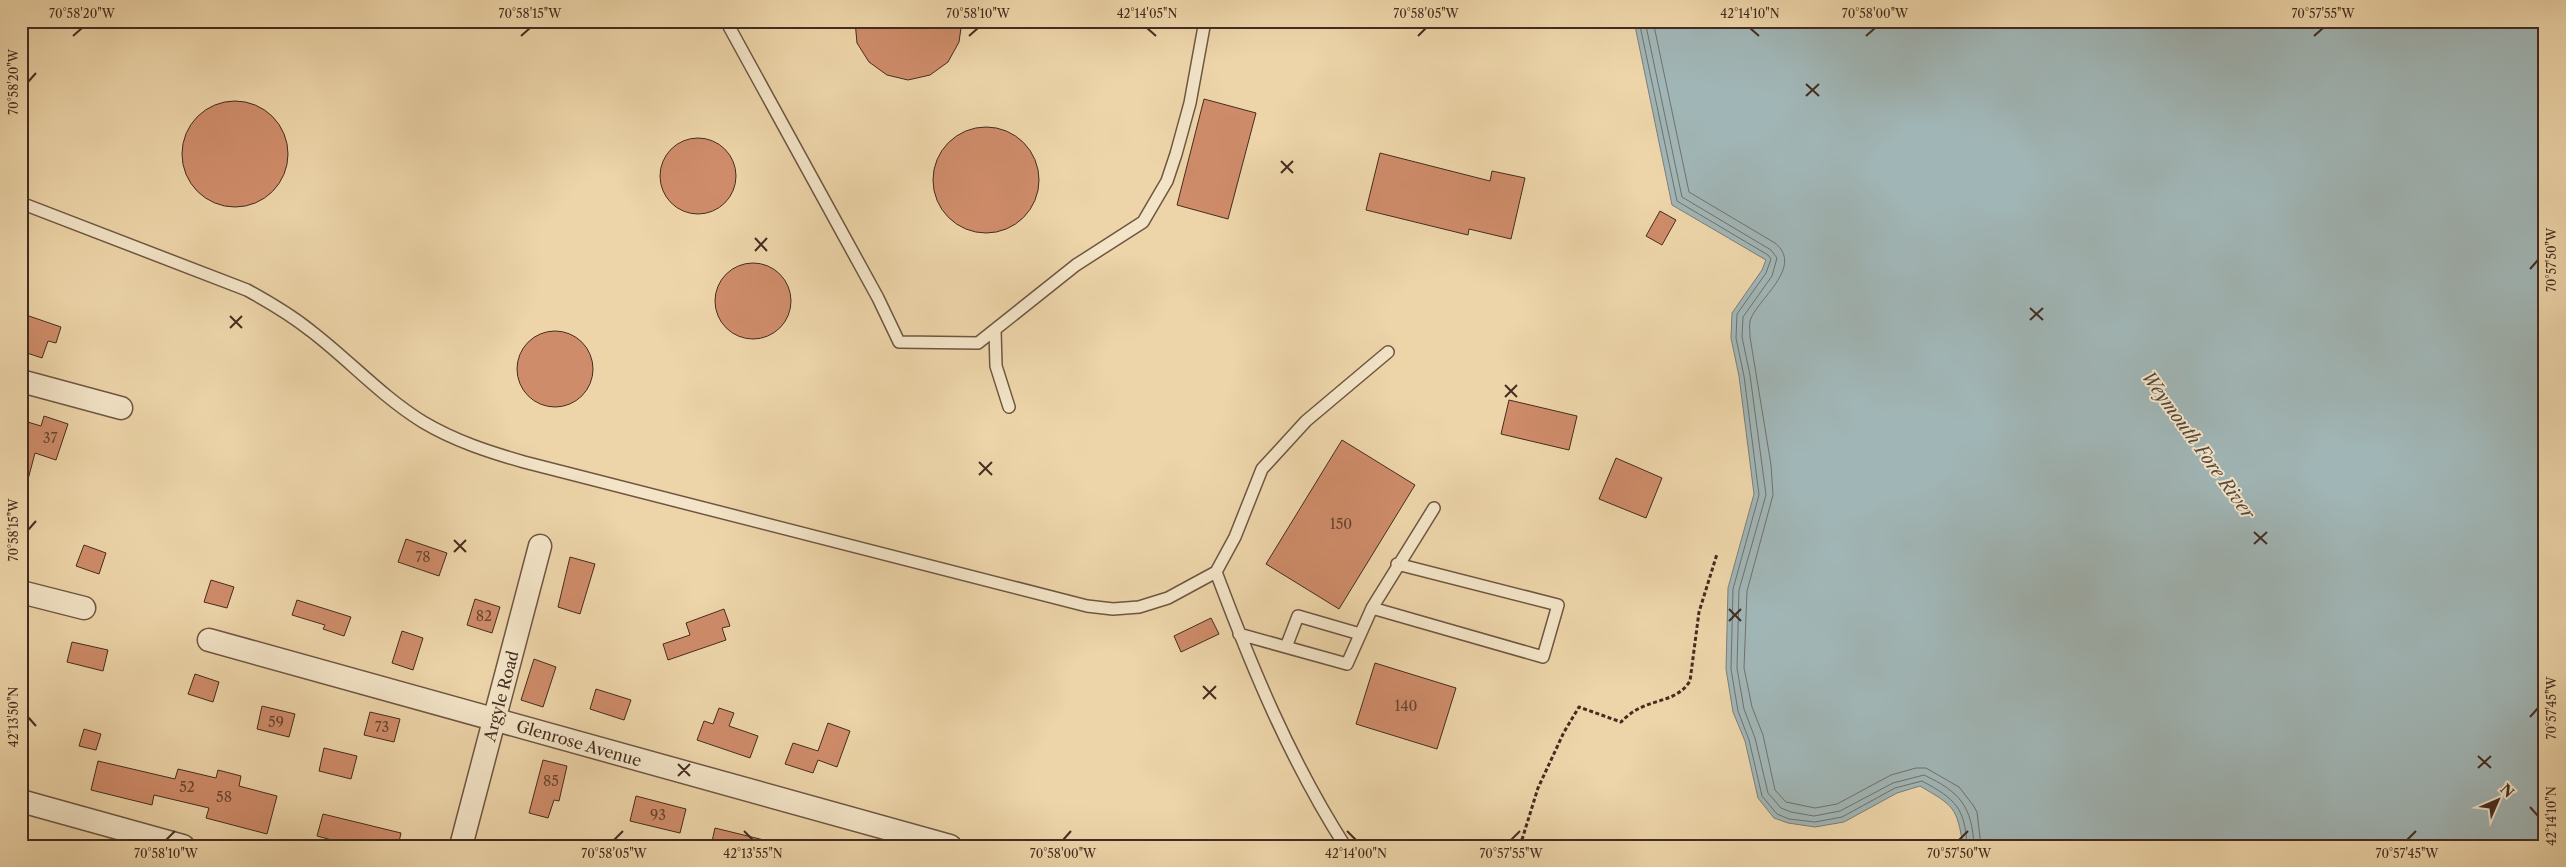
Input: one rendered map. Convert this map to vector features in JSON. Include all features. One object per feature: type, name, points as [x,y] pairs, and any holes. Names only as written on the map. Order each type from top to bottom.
[{"type":"street","points":[[21,381],[121,408]]},
{"type":"street","name":"Argyle Road","points":[[461,846],[540,546]]},
{"type":"street","points":[[21,592],[84,608]]},
{"type":"street","name":"Glenrose Avenue","points":[[209,640],[950,846]]},
{"type":"street","points":[[21,801],[184,846]]},
{"type":"lane","points":[[726,21],[878,298],[899,342],[978,343],[1076,265],[1143,222],[1167,181],[1176,154],[1190,103],[1205,21]]},
{"type":"lane","points":[[21,203],[247,290],[278,307],[312,331],[380,391],[423,422],[473,447],[524,462],[1087,606],[1113,609],[1139,607],[1168,598],[1216,572],[1234,537],[1262,469],[1306,421],[1388,352]]},
{"type":"lane","points":[[994,330],[996,366],[1009,407]]},
{"type":"lane","points":[[1239,634],[1347,664],[1372,608],[1397,564],[1434,508]]},
{"type":"lane","points":[[1372,608],[1543,657],[1558,605],[1397,564]]},
{"type":"lane","points":[[1216,572],[1239,634],[1288,747],[1345,846]]},
{"type":"lane","points":[[1286,647],[1298,616],[1360,634]]},
{"type":"path","points":[[1520,846],[1538,788],[1564,732],[1579,707],[1621,722],[1639,708],[1674,696],[1685,689],[1690,681],[1699,612],[1717,554]]},
{"type":"water","name":"Weymouth Fore River","points":[[1634,21],[2545,21],[2545,846],[1963,846],[1959,823],[1952,809],[1947,803],[1920,786],[1897,793],[1844,822],[1815,827],[1788,823],[1774,818],[1758,798],[1745,741],[1733,712],[1726,669],[1728,588],[1754,494],[1739,376],[1731,338],[1732,313],[1762,270],[1766,260],[1672,205]]},
{"type":"building","points":[[855,21],[962,21],[959,42],[948,62],[930,75],[908,80],[887,75],[869,62],[857,43]]},
{"type":"building","points":[[1204,99],[1256,113],[1228,219],[1177,205]]},
{"type":"building","points":[[235,101],[255,105],[273,116],[284,134],[288,154],[284,174],[273,192],[255,203],[235,207],[215,203],[197,192],[186,174],[182,154],[186,134],[197,116],[215,105]]},
{"type":"building","points":[[986,127],[1006,131],[1024,142],[1035,160],[1039,180],[1035,200],[1024,218],[1006,229],[986,233],[966,229],[948,218],[937,200],[933,180],[937,160],[948,142],[966,131]]},
{"type":"building","points":[[698,138],[713,141],[725,149],[733,161],[736,176],[733,191],[725,203],[713,211],[698,214],[683,211],[671,203],[663,191],[660,176],[663,161],[671,149],[683,141]]},
{"type":"building","points":[[1380,153],[1490,181],[1492,171],[1525,178],[1511,239],[1469,229],[1468,235],[1366,210]]},
{"type":"building","points":[[1660,211],[1676,220],[1662,245],[1646,236]]},
{"type":"building","points":[[753,263],[768,266],[780,274],[788,286],[791,301],[788,316],[780,328],[768,336],[753,339],[738,336],[726,328],[718,316],[715,301],[718,286],[726,274],[738,266]]},
{"type":"building","points":[[26,315],[61,327],[56,343],[48,341],[42,358],[21,351],[21,316],[26,317]]},
{"type":"building","points":[[555,331],[570,334],[582,342],[590,354],[593,369],[590,384],[582,396],[570,404],[555,407],[540,404],[528,396],[520,384],[517,369],[520,354],[528,342],[540,334]]},
{"type":"building","points":[[1509,400],[1577,416],[1569,450],[1501,434]]},
{"type":"building","points":[[44,416],[68,424],[56,460],[35,453],[26,487],[21,487],[21,420],[41,426]]},
{"type":"building","points":[[1342,440],[1415,485],[1339,609],[1266,564]]},
{"type":"building","points":[[1616,458],[1662,478],[1646,518],[1599,499]]},
{"type":"building","points":[[406,539],[447,553],[439,576],[398,562]]},
{"type":"building","points":[[84,545],[106,553],[99,574],[76,566]]},
{"type":"building","points":[[570,557],[595,564],[580,614],[558,607]]},
{"type":"building","points":[[211,580],[234,587],[227,608],[204,602]]},
{"type":"building","points":[[475,599],[500,607],[492,633],[467,625]]},
{"type":"building","points":[[297,600],[351,617],[344,636],[323,629],[325,625],[292,615]]},
{"type":"building","points":[[724,609],[730,626],[722,628],[726,640],[668,660],[663,644],[690,635],[686,623]]},
{"type":"building","points":[[1211,618],[1219,634],[1181,652],[1174,636]]},
{"type":"building","points":[[402,631],[423,638],[413,670],[392,663]]},
{"type":"building","points":[[72,642],[108,650],[103,671],[67,662]]},
{"type":"building","points":[[534,659],[556,667],[543,707],[521,700]]},
{"type":"building","points":[[1375,663],[1456,688],[1437,749],[1356,724]]},
{"type":"building","points":[[195,674],[219,682],[213,702],[188,694]]},
{"type":"building","points":[[596,689],[631,700],[624,720],[590,709]]},
{"type":"building","points":[[262,706],[295,714],[289,737],[257,729]]},
{"type":"building","points":[[719,708],[734,713],[729,726],[758,736],[750,758],[697,740],[704,721],[713,724]]},
{"type":"building","points":[[370,712],[400,719],[394,742],[364,735]]},
{"type":"building","points":[[828,723],[850,731],[837,767],[818,760],[813,773],[785,764],[793,743],[818,751]]},
{"type":"building","points":[[84,729],[101,734],[96,750],[79,746]]},
{"type":"building","points":[[324,748],[357,756],[351,779],[319,771]]},
{"type":"building","points":[[543,760],[567,766],[559,801],[554,800],[548,818],[529,813]]},
{"type":"building","points":[[98,761],[175,779],[178,769],[216,778],[218,770],[241,776],[239,786],[277,796],[267,834],[206,818],[209,808],[154,795],[152,805],[91,790]]},
{"type":"building","points":[[636,796],[686,809],[680,833],[630,821]]},
{"type":"building","points":[[323,814],[401,833],[398,846],[354,846],[317,836]]},
{"type":"building","points":[[715,828],[764,840],[764,846],[711,846]]}]
